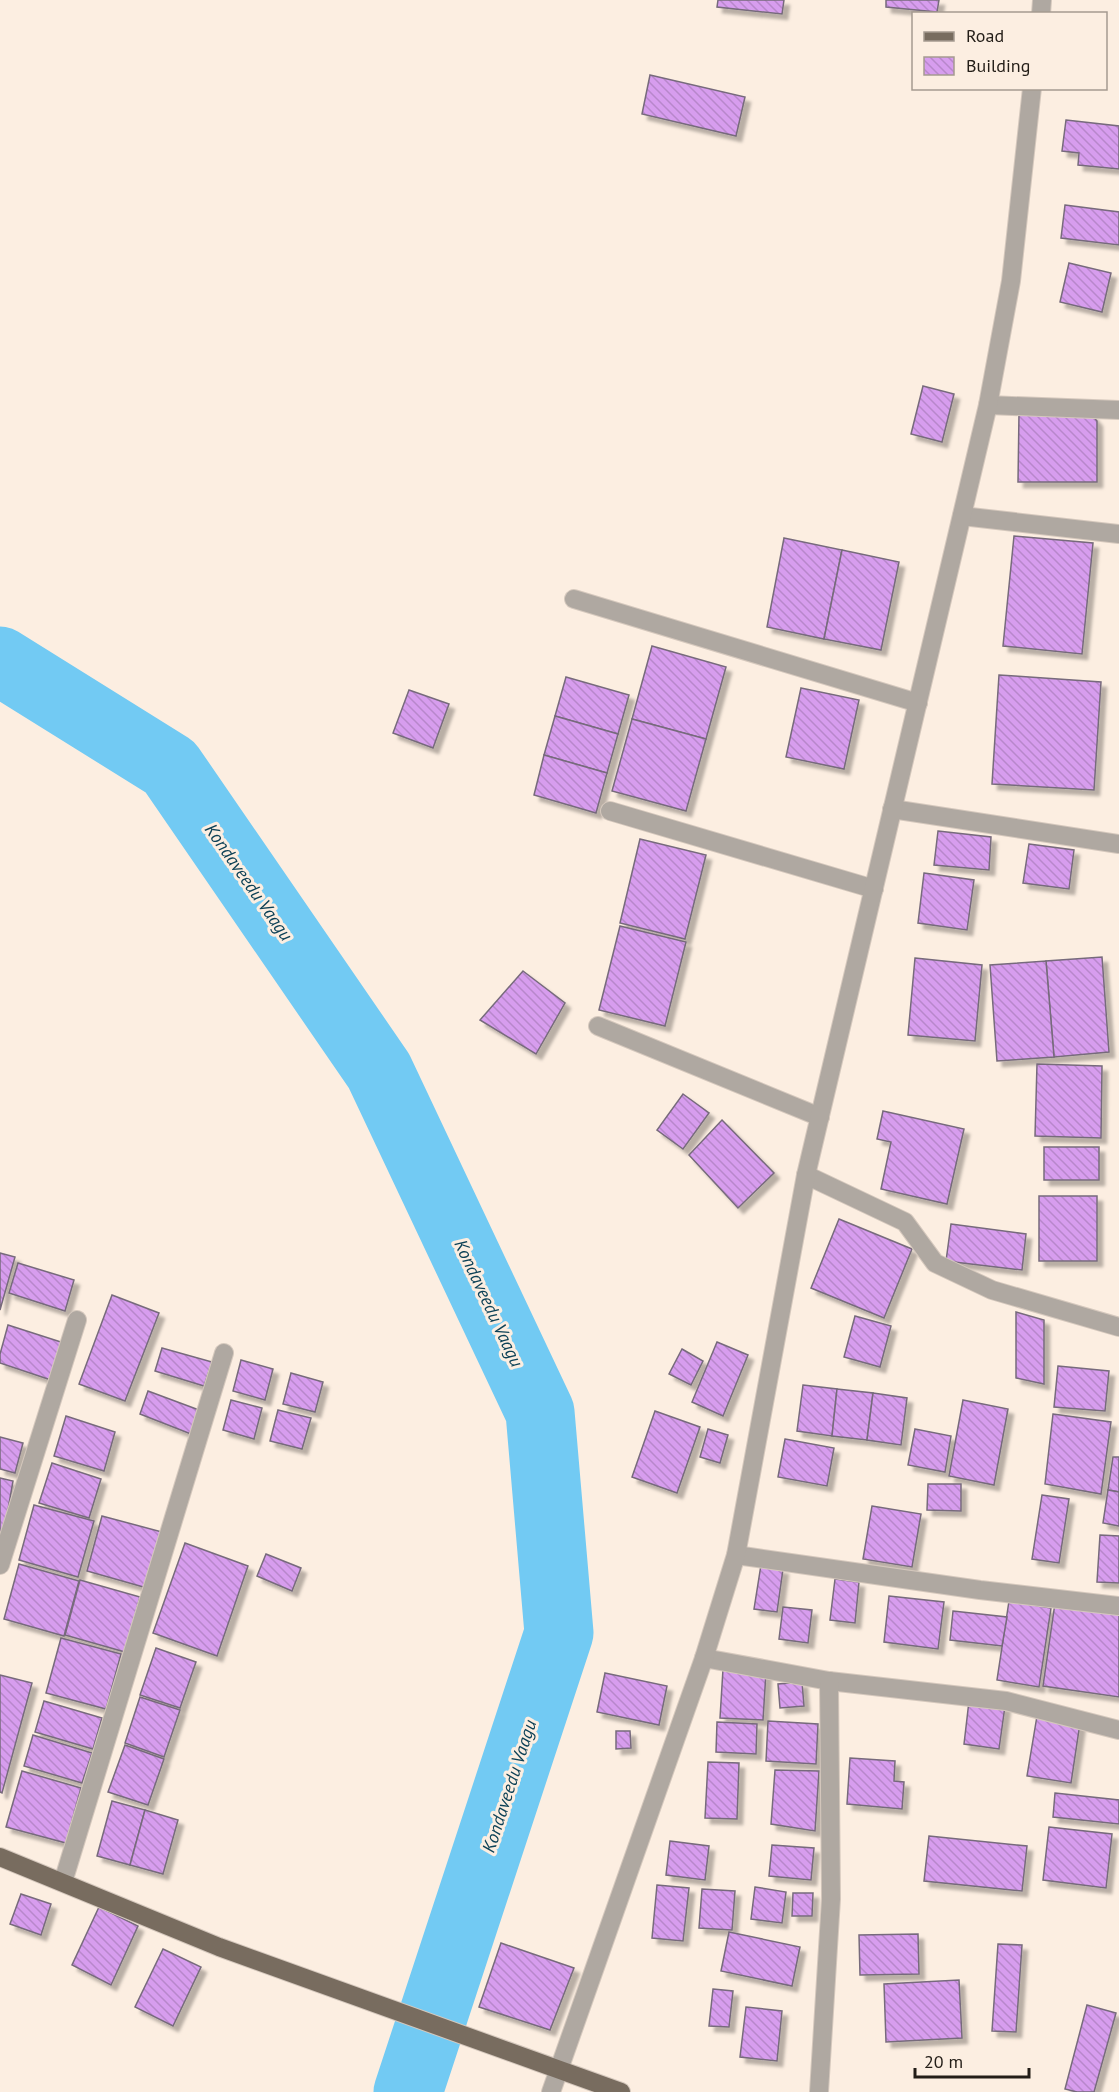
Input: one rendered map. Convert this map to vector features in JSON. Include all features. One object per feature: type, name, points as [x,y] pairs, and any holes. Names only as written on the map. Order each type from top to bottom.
[{"type":"main road","points":[[0,1857],[219,1947],[621,2092]]},
{"type":"street","points":[[551,2092],[704,1658],[736,1555],[806,1175],[988,405],[1011,281],[1032,90]]},
{"type":"street","points":[[988,405],[1119,411]]},
{"type":"street","points":[[962,516],[1119,534]]},
{"type":"street","points":[[574,598],[918,703]]},
{"type":"street","points":[[892,809],[1119,844]]},
{"type":"street","points":[[610,811],[874,890]]},
{"type":"street","points":[[598,1026],[820,1117]]},
{"type":"street","points":[[806,1175],[905,1222],[935,1263],[992,1290],[1119,1327]]},
{"type":"street","points":[[0,1565],[77,1320]]},
{"type":"street","points":[[63,1882],[224,1353]]},
{"type":"street","points":[[736,1555],[980,1590],[1119,1606]]},
{"type":"street","points":[[704,1658],[829,1681],[1006,1701],[1119,1730]]},
{"type":"street","points":[[819,2092],[831,1899],[829,1681]]},
{"type":"building","points":[[718,0],[784,0],[782,14],[717,7]]},
{"type":"building","points":[[886,0],[939,0],[937,12],[886,7]]},
{"type":"building","points":[[650,75],[745,97],[736,136],[642,114]]},
{"type":"building","points":[[1066,120],[1119,126],[1119,169],[1078,165],[1079,153],[1062,151]]},
{"type":"building","points":[[1065,205],[1119,212],[1119,245],[1061,238]]},
{"type":"building","points":[[1069,263],[1111,273],[1102,312],[1060,302]]},
{"type":"building","points":[[923,386],[954,394],[942,442],[911,434]]},
{"type":"building","points":[[1019,413],[1091,414],[1097,421],[1097,482],[1018,482]]},
{"type":"building","points":[[1014,536],[1093,543],[1082,654],[1003,646]]},
{"type":"building","points":[[784,538],[842,550],[824,639],[767,627]]},
{"type":"building","points":[[842,550],[899,562],[881,650],[824,639]]},
{"type":"building","points":[[652,646],[726,667],[706,739],[632,719]]},
{"type":"building","points":[[999,675],[1101,682],[1094,790],[992,784]]},
{"type":"building","points":[[566,677],[629,695],[618,734],[555,716]]},
{"type":"building","points":[[801,688],[859,700],[844,769],[786,757]]},
{"type":"building","points":[[409,690],[449,704],[433,748],[393,733]]},
{"type":"building","points":[[555,716],[618,734],[607,773],[544,755]]},
{"type":"building","points":[[632,719],[706,739],[686,811],[612,791]]},
{"type":"building","points":[[544,755],[607,773],[596,813],[534,795]]},
{"type":"building","points":[[938,831],[991,837],[989,870],[934,865]]},
{"type":"building","points":[[640,839],[706,855],[685,939],[620,923]]},
{"type":"building","points":[[1029,844],[1074,850],[1069,889],[1023,883]]},
{"type":"building","points":[[924,873],[974,880],[967,930],[918,923]]},
{"type":"building","points":[[620,926],[686,942],[665,1026],[599,1010]]},
{"type":"building","points":[[1102,957],[1109,1052],[1054,1057],[1046,961]]},
{"type":"building","points":[[915,958],[982,965],[975,1041],[908,1035]]},
{"type":"building","points":[[1046,961],[1054,1057],[997,1061],[990,965]]},
{"type":"building","points":[[523,971],[565,1003],[536,1054],[480,1020]]},
{"type":"building","points":[[1037,1064],[1102,1066],[1101,1138],[1035,1136]]},
{"type":"building","points":[[683,1094],[709,1113],[683,1149],[657,1130]]},
{"type":"building","points":[[883,1111],[964,1129],[947,1204],[881,1189],[891,1142],[877,1139]]},
{"type":"building","points":[[722,1120],[774,1173],[738,1208],[689,1155]]},
{"type":"building","points":[[1044,1147],[1099,1147],[1099,1180],[1044,1180]]},
{"type":"building","points":[[1039,1196],[1097,1196],[1097,1261],[1039,1261]]},
{"type":"building","points":[[839,1219],[912,1249],[884,1318],[811,1288]]},
{"type":"building","points":[[951,1224],[1026,1234],[1022,1270],[946,1261]]},
{"type":"building","points":[[0,1253],[15,1257],[0,1310]]},
{"type":"building","points":[[18,1263],[74,1280],[65,1311],[9,1293]]},
{"type":"building","points":[[112,1295],[159,1313],[125,1401],[79,1384]]},
{"type":"building","points":[[1016,1312],[1044,1320],[1044,1384],[1016,1378]]},
{"type":"building","points":[[855,1316],[891,1326],[880,1367],[844,1357]]},
{"type":"building","points":[[8,1325],[64,1343],[51,1380],[0,1363],[0,1354]]},
{"type":"building","points":[[717,1342],[748,1355],[723,1416],[692,1402]]},
{"type":"building","points":[[162,1348],[212,1362],[204,1386],[155,1371]]},
{"type":"building","points":[[682,1349],[703,1361],[691,1385],[669,1374]]},
{"type":"building","points":[[241,1360],[273,1369],[265,1400],[233,1391]]},
{"type":"building","points":[[1058,1366],[1109,1371],[1105,1411],[1054,1407]]},
{"type":"building","points":[[291,1373],[323,1382],[315,1412],[283,1404]]},
{"type":"building","points":[[803,1385],[837,1389],[832,1436],[797,1431]]},
{"type":"building","points":[[837,1389],[873,1393],[867,1440],[832,1436]]},
{"type":"building","points":[[148,1391],[199,1410],[191,1434],[140,1414]]},
{"type":"building","points":[[873,1393],[907,1398],[901,1445],[867,1440]]},
{"type":"building","points":[[231,1400],[262,1408],[254,1439],[223,1430]]},
{"type":"building","points":[[963,1400],[1008,1409],[994,1485],[949,1476]]},
{"type":"building","points":[[278,1410],[311,1418],[302,1449],[270,1441]]},
{"type":"building","points":[[655,1411],[700,1427],[677,1493],[632,1477]]},
{"type":"building","points":[[1053,1414],[1111,1422],[1101,1494],[1045,1484]]},
{"type":"building","points":[[66,1416],[115,1432],[104,1471],[54,1456]]},
{"type":"building","points":[[708,1429],[728,1435],[720,1463],[700,1457]]},
{"type":"building","points":[[915,1429],[951,1436],[945,1472],[908,1465]]},
{"type":"building","points":[[0,1437],[23,1443],[15,1473],[0,1469]]},
{"type":"building","points":[[785,1439],[834,1448],[827,1486],[778,1477]]},
{"type":"building","points":[[1113,1457],[1119,1457],[1119,1492],[1108,1490]]},
{"type":"building","points":[[52,1463],[101,1479],[89,1518],[39,1503]]},
{"type":"building","points":[[0,1478],[13,1481],[1,1550],[0,1550]]},
{"type":"building","points":[[928,1484],[961,1484],[961,1511],[927,1510]]},
{"type":"building","points":[[1108,1490],[1119,1492],[1119,1526],[1103,1523]]},
{"type":"building","points":[[1042,1495],[1069,1499],[1059,1563],[1032,1559]]},
{"type":"building","points":[[34,1505],[94,1521],[78,1577],[19,1560]]},
{"type":"building","points":[[872,1506],[921,1514],[912,1567],[863,1559]]},
{"type":"building","points":[[102,1516],[162,1532],[147,1588],[87,1571]]},
{"type":"building","points":[[1100,1535],[1119,1536],[1119,1583],[1097,1582]]},
{"type":"building","points":[[185,1543],[248,1566],[217,1656],[153,1633]]},
{"type":"building","points":[[266,1554],[301,1568],[292,1591],[257,1576]]},
{"type":"building","points":[[19,1564],[79,1581],[64,1636],[4,1619]]},
{"type":"building","points":[[761,1565],[783,1569],[777,1612],[754,1609]]},
{"type":"building","points":[[835,1579],[859,1582],[855,1623],[830,1620]]},
{"type":"building","points":[[80,1580],[140,1597],[125,1652],[65,1635]]},
{"type":"building","points":[[889,1596],[944,1602],[938,1649],[884,1642]]},
{"type":"building","points":[[1009,1601],[1051,1608],[1039,1687],[997,1680]]},
{"type":"building","points":[[1055,1603],[1119,1612],[1119,1697],[1043,1686]]},
{"type":"building","points":[[783,1607],[812,1610],[808,1643],[779,1639]]},
{"type":"building","points":[[953,1611],[1007,1617],[1002,1646],[950,1640]]},
{"type":"building","points":[[61,1638],[121,1654],[106,1709],[46,1693]]},
{"type":"building","points":[[156,1648],[196,1662],[180,1708],[140,1695]]},
{"type":"building","points":[[723,1669],[766,1672],[763,1720],[720,1718]]},
{"type":"building","points":[[605,1673],[667,1686],[659,1725],[597,1712]]},
{"type":"building","points":[[0,1675],[32,1683],[2,1793],[0,1792]]},
{"type":"building","points":[[802,1682],[804,1706],[780,1708],[778,1684]]},
{"type":"building","points":[[140,1697],[180,1710],[164,1757],[125,1743]]},
{"type":"building","points":[[44,1701],[102,1718],[93,1749],[35,1732]]},
{"type":"building","points":[[969,1701],[1005,1706],[999,1749],[964,1744]]},
{"type":"building","points":[[1037,1716],[1080,1723],[1071,1783],[1027,1776]]},
{"type":"building","points":[[768,1721],[818,1724],[816,1764],[766,1761]]},
{"type":"building","points":[[717,1722],[757,1724],[756,1754],[716,1752]]},
{"type":"building","points":[[616,1731],[630,1731],[631,1748],[616,1749]]},
{"type":"building","points":[[33,1735],[92,1753],[82,1783],[24,1766]]},
{"type":"building","points":[[125,1745],[164,1759],[148,1805],[108,1792]]},
{"type":"building","points":[[850,1758],[895,1761],[894,1781],[904,1782],[902,1809],[847,1804]]},
{"type":"building","points":[[708,1762],[739,1763],[737,1819],[705,1818]]},
{"type":"building","points":[[775,1770],[819,1771],[815,1831],[771,1824]]},
{"type":"building","points":[[22,1771],[81,1788],[66,1843],[6,1827]]},
{"type":"building","points":[[1055,1793],[1119,1800],[1119,1824],[1053,1817]]},
{"type":"building","points":[[112,1801],[145,1810],[130,1865],[97,1856]]},
{"type":"building","points":[[145,1810],[178,1820],[163,1874],[130,1865]]},
{"type":"building","points":[[1049,1827],[1112,1834],[1106,1888],[1043,1880]]},
{"type":"building","points":[[929,1836],[1027,1846],[1022,1891],[924,1881]]},
{"type":"building","points":[[670,1841],[709,1846],[705,1880],[666,1875]]},
{"type":"building","points":[[772,1845],[814,1848],[811,1880],[769,1876]]},
{"type":"building","points":[[657,1885],[689,1888],[683,1941],[652,1938]]},
{"type":"building","points":[[755,1887],[786,1892],[782,1923],[751,1919]]},
{"type":"building","points":[[702,1889],[735,1891],[732,1930],[699,1928]]},
{"type":"building","points":[[793,1893],[813,1893],[812,1916],[792,1916]]},
{"type":"building","points":[[21,1894],[51,1904],[41,1935],[10,1924]]},
{"type":"building","points":[[99,1907],[138,1926],[111,1985],[72,1965]]},
{"type":"building","points":[[729,1932],[800,1947],[792,1986],[721,1971]]},
{"type":"building","points":[[918,1934],[919,1974],[860,1975],[859,1935]]},
{"type":"building","points":[[501,1943],[574,1968],[550,2030],[479,2007]]},
{"type":"building","points":[[998,1944],[1022,1945],[1016,2032],[992,2031]]},
{"type":"building","points":[[163,1949],[201,1967],[173,2026],[135,2007]]},
{"type":"building","points":[[959,1980],[962,2038],[886,2042],[884,1984]]},
{"type":"building","points":[[713,1989],[733,1991],[729,2027],[709,2026]]},
{"type":"building","points":[[1087,2005],[1116,2013],[1094,2092],[1077,2092],[1065,2089]]},
{"type":"building","points":[[746,2007],[782,2011],[777,2061],[740,2057]]},
{"type":"waterway","name":"Kondaveedu Vaagu","points":[[0,661],[170,767],[379,1071],[540,1412],[559,1633],[408,2092]]}]
